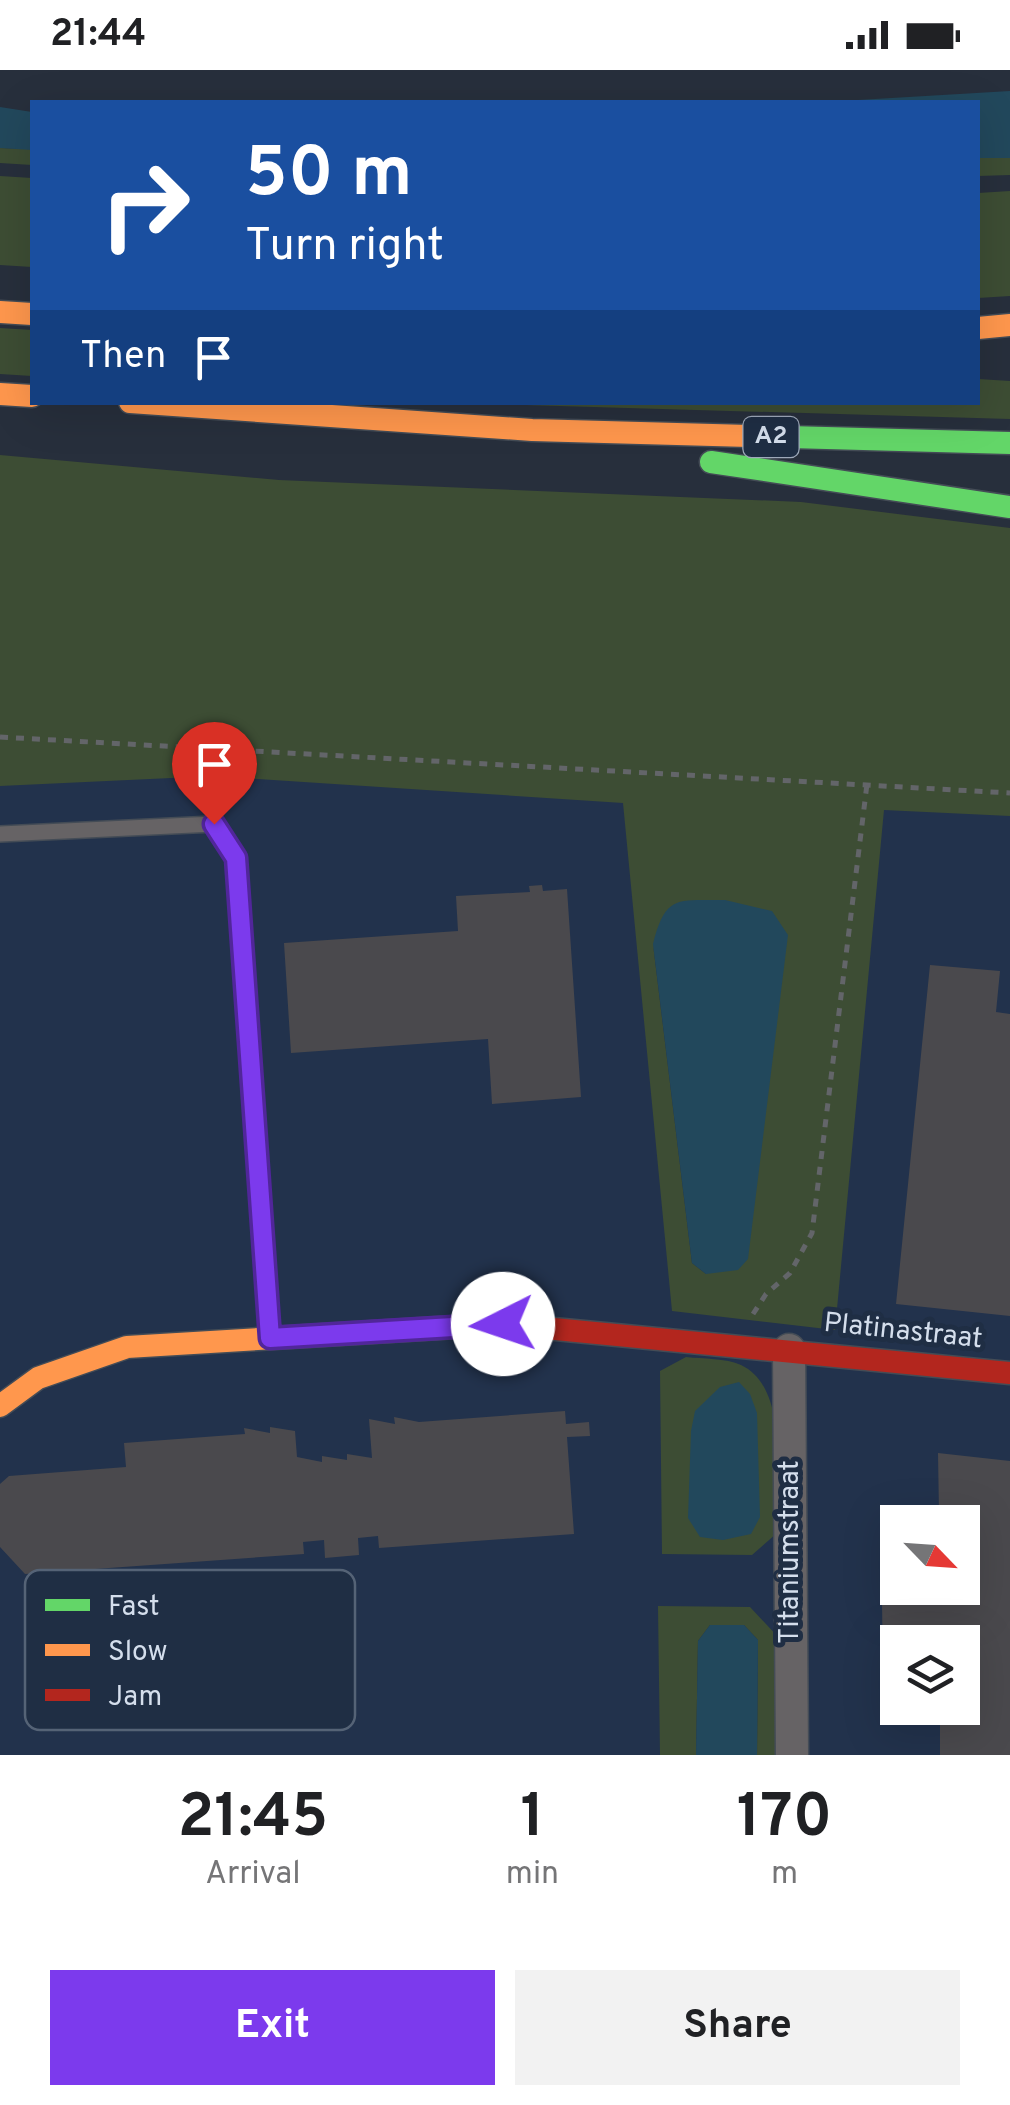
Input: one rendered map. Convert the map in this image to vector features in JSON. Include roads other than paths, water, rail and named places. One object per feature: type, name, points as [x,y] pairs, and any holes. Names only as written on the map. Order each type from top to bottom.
[{"type":"main road","points":[[0,312],[30,314]]},
{"type":"main road","points":[[980,328],[1010,325]]},
{"type":"main road","points":[[0,394],[30,396]]},
{"type":"main road","name":"A2","points":[[173,405],[532,430],[1010,443]]},
{"type":"main road","name":"A2","points":[[532,430],[796,478],[1010,508]]},
{"type":"main road","name":"Platinastraat","points":[[0,1406],[38,1378],[128,1347],[503,1324],[1010,1373]]},
{"type":"street","name":"Titaniumstraat","points":[[789,1350],[792,1755]]},
{"type":"lane","points":[[0,834],[214,824],[236,858],[270,1338]]}]
